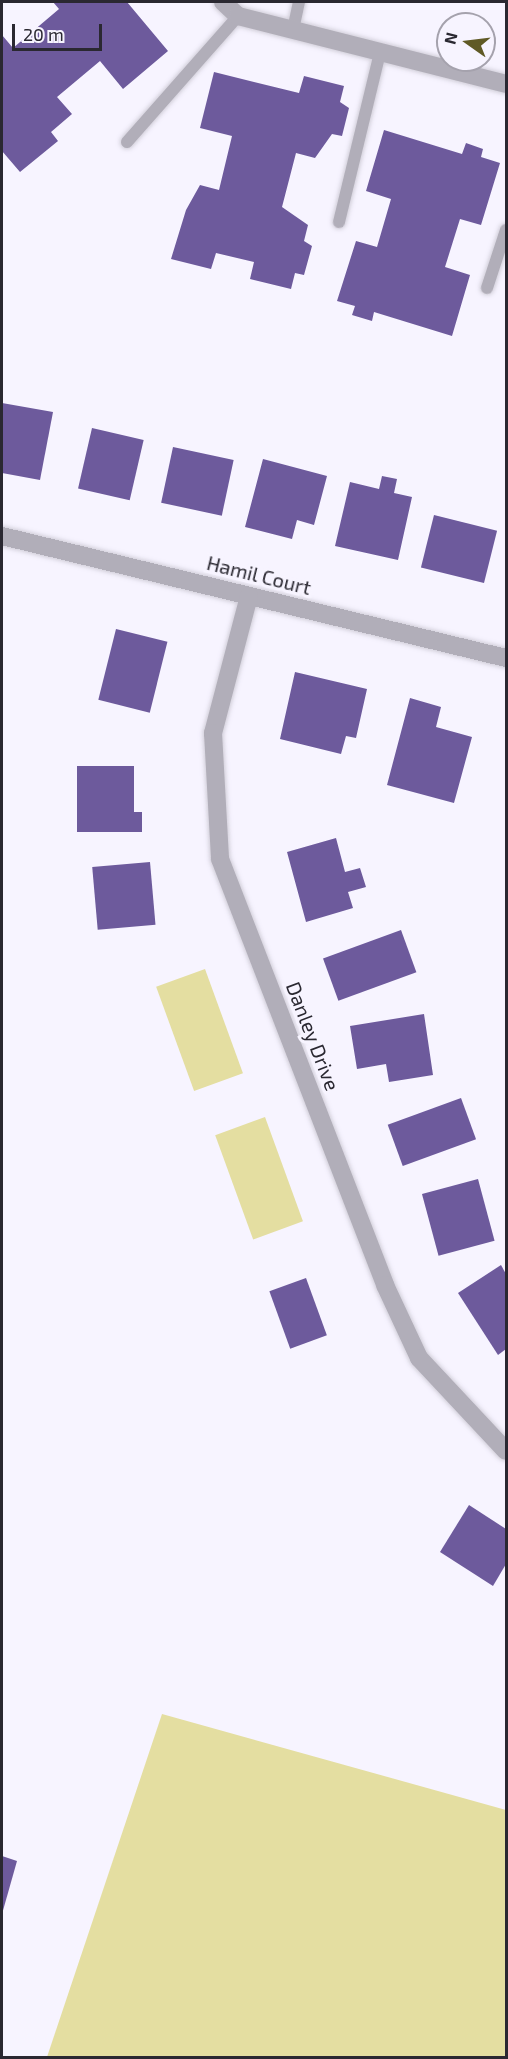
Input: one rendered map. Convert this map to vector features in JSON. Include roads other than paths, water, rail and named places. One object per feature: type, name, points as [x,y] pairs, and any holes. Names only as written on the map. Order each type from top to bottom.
[{"type":"street","points":[[223,2],[238,16],[507,84]]},
{"type":"street","name":"Hamil Court","points":[[2,536],[507,658]]},
{"type":"street","name":"Danley Drive","points":[[249,596],[213,733],[220,859],[385,1285],[419,1358],[507,1451]]},
{"type":"lane","points":[[293,30],[299,2]]},
{"type":"lane","points":[[127,142],[238,16]]},
{"type":"lane","points":[[339,222],[380,52]]},
{"type":"lane","points":[[487,288],[507,230]]}]
